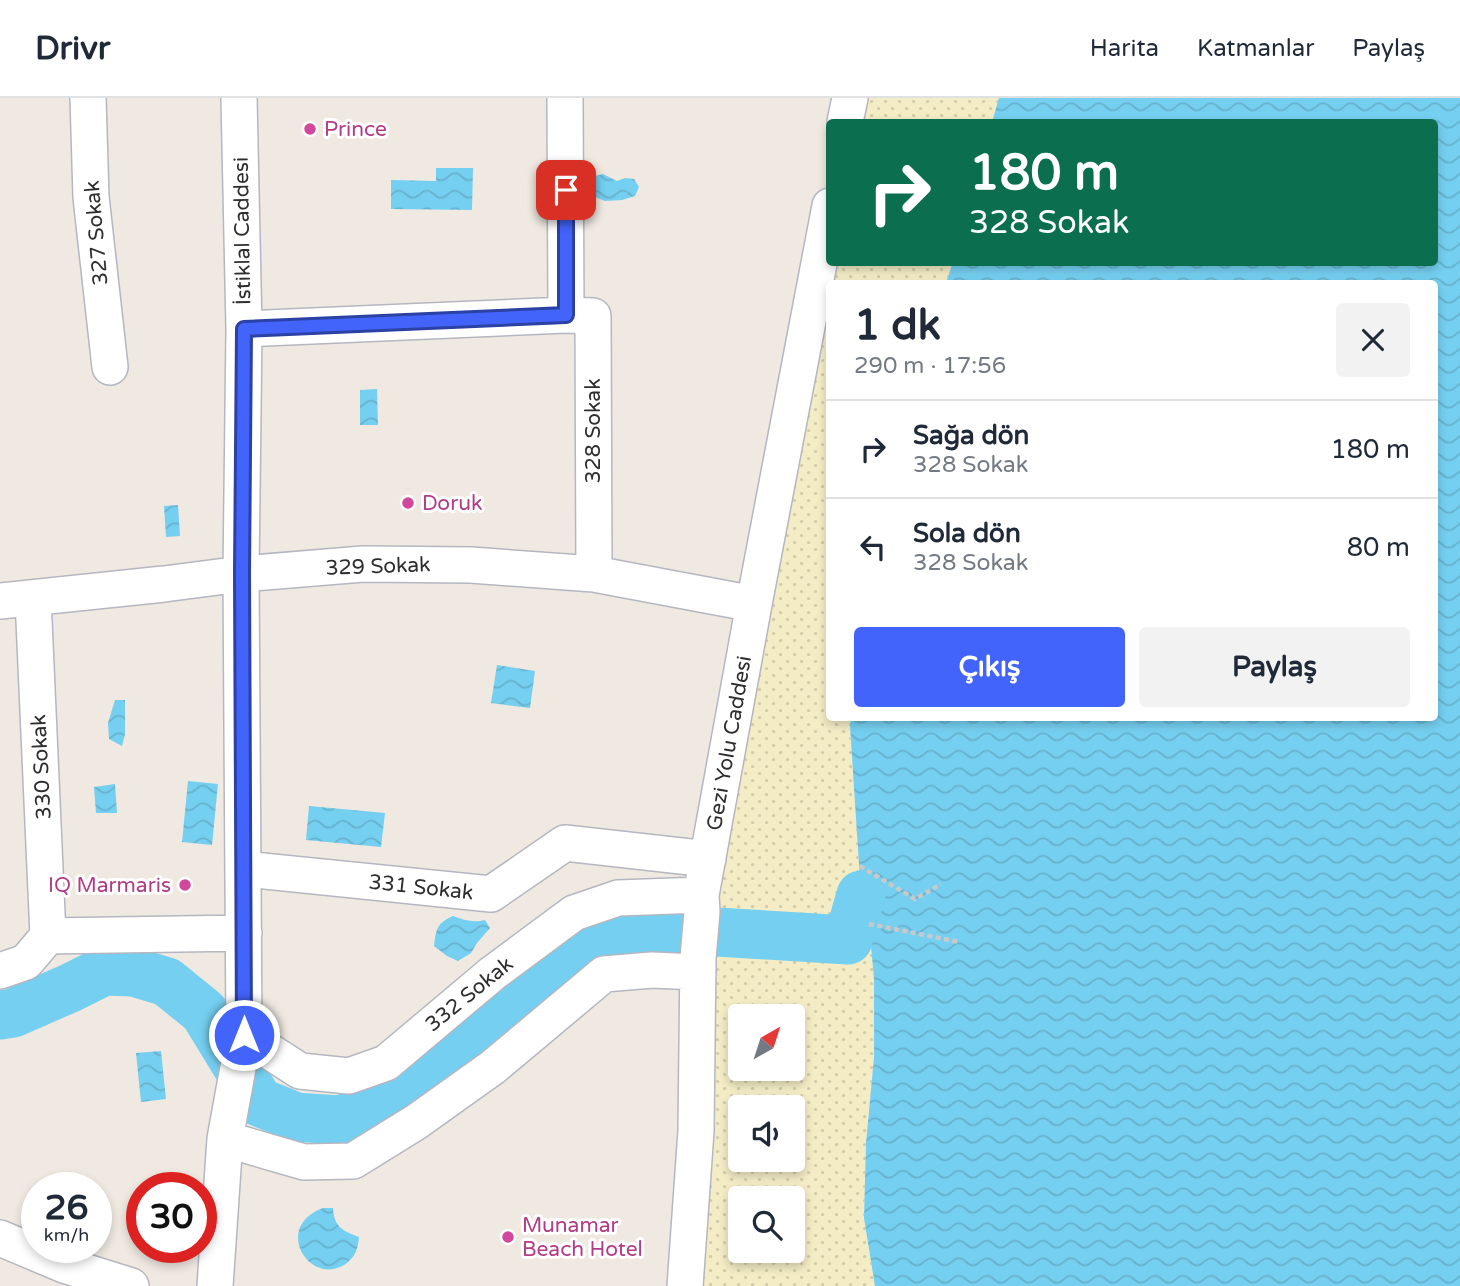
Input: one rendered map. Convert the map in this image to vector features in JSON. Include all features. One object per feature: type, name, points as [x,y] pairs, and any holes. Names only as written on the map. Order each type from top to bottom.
[{"type":"street","name":"327 Sokak","points":[[88,98],[91,197],[110,367]]},
{"type":"street","name":"İstiklal Caddesi","points":[[215,1286],[225,1139],[244,1035],[244,329],[239,98]]},
{"type":"street","points":[[565,98],[566,315]]},
{"type":"street","points":[[846,119],[850,98]]},
{"type":"street","name":"Gezi Yolu Caddesi","points":[[685,1286],[696,1131],[698,965],[702,904],[754,604],[826,227]]},
{"type":"street","name":"328 Sokak","points":[[244,329],[593,316],[594,574]]},
{"type":"street","name":"329 Sokak","points":[[16,600],[242,573],[377,564],[471,565],[594,574],[754,604]]},
{"type":"street","name":"330 Sokak","points":[[16,600],[48,936]]},
{"type":"street","name":"331 Sokak","points":[[244,869],[491,894],[565,843],[708,859]]},
{"type":"street","name":"332 Sokak","points":[[244,1035],[300,1071],[349,1076],[386,1063],[493,973],[574,913],[618,898],[702,904]]},
{"type":"street","points":[[0,971],[26,962],[48,936],[244,933]]},
{"type":"street","points":[[225,1139],[304,1163],[353,1161],[416,1122],[493,1067],[604,974],[698,965]]},
{"type":"street","points":[[0,1238],[64,1265],[131,1286]]},
{"type":"path","points":[[860,866],[915,899],[941,884]]},
{"type":"path","points":[[869,924],[959,942]]},
{"type":"sand","points":[[850,98],[999,98],[993,119],[846,119]]},
{"type":"sand","points":[[829,266],[952,266],[947,280],[827,280]]},
{"type":"sand","points":[[826,283],[826,721],[851,721],[861,895],[869,924],[874,979],[874,1057],[866,1144],[864,1218],[875,1286],[685,1286],[698,958]]},
{"type":"water","points":[[999,98],[1460,98],[1460,1286],[875,1286],[864,1218],[866,1144],[874,1057],[874,979],[869,924],[861,895],[851,721],[1438,721],[1438,280],[947,280],[952,266],[1438,266],[1438,119],[993,119]]},
{"type":"water","points":[[436,168],[473,168],[472,210],[391,209],[391,180],[436,181]]},
{"type":"water","points":[[603,174],[617,181],[634,179],[639,187],[635,196],[605,201],[593,196],[590,189],[595,176]]},
{"type":"water","points":[[377,389],[378,425],[360,425],[360,390]]},
{"type":"water","points":[[178,505],[180,536],[166,537],[164,506]]},
{"type":"water","points":[[497,665],[535,671],[530,708],[491,703]]},
{"type":"water","points":[[115,700],[125,700],[125,734],[122,746],[109,739],[108,723]]},
{"type":"water","points":[[188,781],[218,784],[212,845],[182,842]]},
{"type":"water","points":[[115,784],[117,813],[96,813],[94,787]]},
{"type":"water","points":[[309,806],[385,813],[381,847],[306,840]]},
{"type":"water","points":[[453,916],[469,921],[485,920],[490,928],[471,953],[458,961],[434,946],[438,927]]},
{"type":"water","points":[[161,1051],[166,1099],[141,1102],[136,1053]]},
{"type":"water","points":[[323,1208],[333,1208],[335,1220],[340,1227],[359,1237],[357,1249],[351,1259],[344,1265],[331,1269],[308,1261],[301,1251],[298,1239],[300,1227],[308,1216]]},
{"type":"waterway","points":[[0,1015],[13,1013],[104,971],[134,972],[167,982],[204,1012],[259,1102],[296,1117],[338,1120],[361,1114],[412,1087],[581,953],[628,935],[660,930],[848,940],[861,895]]},
{"type":"place","name":"Prince","points":[[310,129]]},
{"type":"place","name":"Doruk","points":[[408,503]]},
{"type":"place","name":"IQ Marmaris","points":[[185,885]]},
{"type":"place","name":"Munamar Beach Hotel","points":[[508,1237]]},
{"type":"route","points":[[244,1035],[244,329],[566,315],[566,190]]}]
